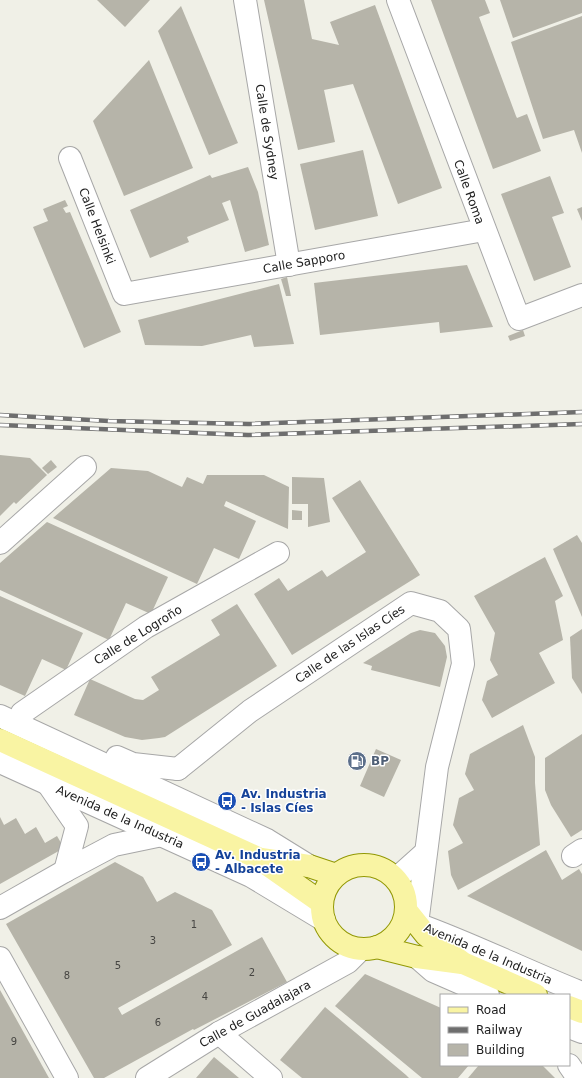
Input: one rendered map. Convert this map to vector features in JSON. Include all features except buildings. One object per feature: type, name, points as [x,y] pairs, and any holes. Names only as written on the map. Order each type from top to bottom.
[{"type":"main road","name":"Avenida de la Industria","points":[[0,740],[258,858],[323,912]]},
{"type":"main road","name":"Avenida de la Industria","points":[[258,858],[309,866],[336,875]]},
{"type":"main road","points":[[367,864],[383,869],[396,879],[404,894],[408,918],[391,939],[369,948],[345,944],[332,934],[323,912],[326,888],[336,875],[350,867],[367,864]]},
{"type":"main road","name":"Avenida de la Industria","points":[[408,918],[426,935],[463,963],[534,994]]},
{"type":"main road","name":"Avenida de la Industria","points":[[369,948],[417,957],[463,963]]},
{"type":"main road","points":[[570,1008],[582,1012]]},
{"type":"street","name":"Calle de Sydney","points":[[245,0],[289,265]]},
{"type":"street","name":"Calle Roma","points":[[398,0],[519,319],[582,295]]},
{"type":"street","name":"Calle Helsinki","points":[[70,158],[124,294]]},
{"type":"street","name":"Calle Sapporo","points":[[124,294],[484,230]]},
{"type":"street","points":[[0,543],[85,467]]},
{"type":"street","name":"Calle de Logroño","points":[[22,713],[146,627],[278,553]]},
{"type":"street","name":"Calle de las Islas Cíes","points":[[178,769],[250,711],[411,603],[440,611],[460,628],[462,664],[437,767],[425,853],[422,894],[408,918]]},
{"type":"street","points":[[0,703],[133,764],[178,769],[170,794]]},
{"type":"street","name":"Avenida de la Industria","points":[[0,716],[267,840],[309,866]]},
{"type":"street","name":"Avenida de la Industria","points":[[0,762],[251,876],[323,912]]},
{"type":"street","points":[[48,784],[77,826],[65,871]]},
{"type":"street","points":[[0,908],[114,845],[162,835]]},
{"type":"street","points":[[396,879],[425,853]]},
{"type":"street","name":"Avenida de la Industria","points":[[408,918],[582,993]]},
{"type":"street","name":"Calle de Guadalajara","points":[[147,1078],[218,1033],[348,962],[369,948]]},
{"type":"street","name":"Avenida de la Industria","points":[[417,957],[433,971],[486,994]]},
{"type":"street","points":[[0,958],[67,1078]]},
{"type":"street","points":[[570,1027],[582,1032]]},
{"type":"street","points":[[218,1033],[272,1078]]},
{"type":"street","points":[[570,1066],[578,1078]]},
{"type":"railway","points":[[0,415],[109,421],[249,424],[582,412]]},
{"type":"railway","points":[[0,425],[248,435],[582,424]]},
{"type":"place","name":"BP","points":[[357,761]]},
{"type":"place","name":"Av. Industria - Islas Cíes","points":[[227,801]]},
{"type":"place","name":"Av. Industria - Albacete","points":[[201,862]]}]
